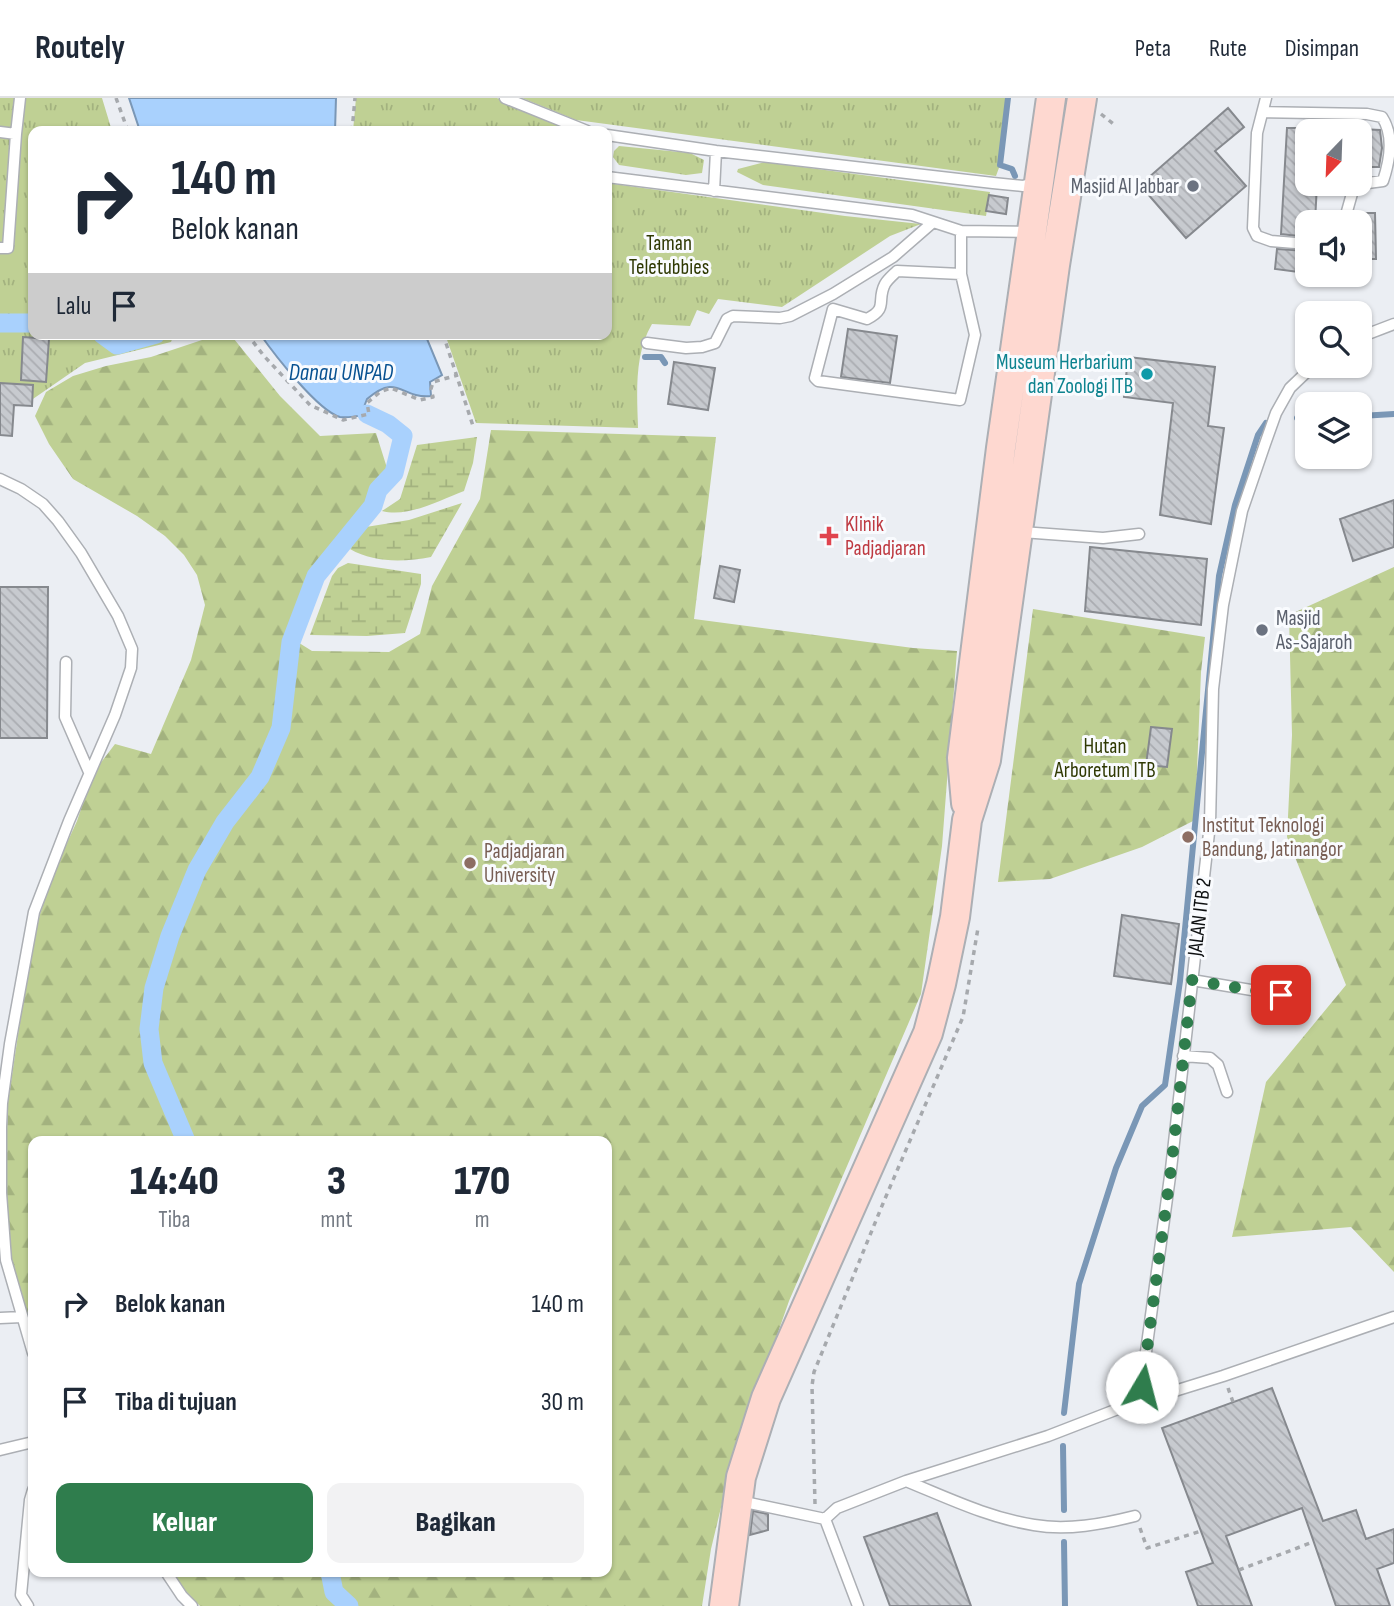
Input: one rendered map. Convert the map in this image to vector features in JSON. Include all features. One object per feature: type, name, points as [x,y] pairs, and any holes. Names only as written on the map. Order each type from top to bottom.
[{"type":"main road","points":[[967,820],[962,758],[1001,448],[1051,98]]},
{"type":"main road","points":[[724,1606],[741,1477],[766,1398],[928,1033],[941,984],[955,917],[967,820],[986,760],[1058,246],[1082,98]]},
{"type":"lane","points":[[0,248],[8,248],[20,98]]},
{"type":"lane","points":[[505,98],[575,126]]},
{"type":"lane","points":[[1266,98],[1257,133],[1253,228],[1257,236],[1271,241],[1295,243]]},
{"type":"lane","points":[[1263,112],[1367,114],[1382,117],[1388,125],[1390,157],[1383,181],[1372,182]]},
{"type":"lane","points":[[0,132],[16,134]]},
{"type":"lane","points":[[612,136],[716,151],[1023,186],[1040,178]]},
{"type":"lane","points":[[714,191],[716,151]]},
{"type":"lane","points":[[612,178],[912,215],[961,231],[1032,232]]},
{"type":"lane","points":[[647,342],[702,347],[715,343],[727,319],[733,316],[790,316],[833,294],[893,257],[932,223]]},
{"type":"lane","points":[[961,231],[961,274],[975,335],[960,400],[831,383],[815,378],[833,309],[867,319],[876,314],[881,308],[885,284],[897,271],[961,274]]},
{"type":"lane","points":[[1372,332],[1394,324]]},
{"type":"lane","name":"JALAN ITB 2","points":[[1139,1403],[1171,1169],[1210,824],[1214,666],[1242,511],[1276,413],[1290,388],[1300,378]]},
{"type":"lane","points":[[0,479],[43,504],[58,521],[81,553],[118,616],[132,649],[131,668],[123,692],[34,912],[1,1103],[6,1260],[28,1337]]},
{"type":"lane","points":[[1018,532],[1103,538],[1139,534]]},
{"type":"lane","points":[[66,662],[65,717],[89,772]]},
{"type":"lane","points":[[1192,980],[1281,995]]},
{"type":"lane","points":[[1183,1056],[1210,1058],[1218,1065],[1227,1092]]},
{"type":"lane","points":[[0,1318],[22,1317]]},
{"type":"lane","points":[[825,1519],[837,1508],[906,1481],[1048,1436],[1394,1317]]},
{"type":"lane","points":[[0,1450],[28,1442]]},
{"type":"lane","points":[[906,1481],[984,1513],[1033,1525],[1049,1527],[1104,1524],[1135,1516]]},
{"type":"lane","points":[[738,1500],[825,1519]]},
{"type":"lane","points":[[825,1519],[858,1606]]},
{"type":"lane","points":[[28,1524],[22,1595],[28,1606]]},
{"type":"lane","points":[[169,1577],[181,1596],[192,1606]]},
{"type":"path","points":[[116,98],[126,126]]},
{"type":"path","points":[[352,126],[355,98]]},
{"type":"path","points":[[252,340],[310,405],[343,420],[368,415],[368,403],[387,389],[391,388],[420,400],[433,397],[433,382],[458,375]]},
{"type":"path","points":[[445,340],[474,426]]},
{"type":"path","points":[[1135,1516],[1147,1548],[1201,1531]]},
{"type":"path","points":[[1239,1570],[1313,1542]]},
{"type":"green space","points":[[0,98],[102,98],[110,126],[28,126],[28,340],[172,340],[85,363],[30,401],[0,401]]},
{"type":"green space","points":[[356,98],[497,98],[566,126],[353,126]]},
{"type":"green space","points":[[522,98],[1008,98],[1000,165],[996,176],[576,120]]},
{"type":"green space","points":[[619,146],[690,153],[704,160],[702,173],[686,175],[619,165],[613,157]]},
{"type":"green space","points":[[765,162],[990,192],[986,216],[763,185],[737,172],[738,169]]},
{"type":"green space","name":"Taman Teletubbies","points":[[612,184],[921,224],[890,236],[782,307],[718,299],[709,314],[697,310],[690,326],[652,324],[639,361],[638,428],[476,423],[447,340],[612,340]]},
{"type":"green space","name":"Padjadjaran University","points":[[202,340],[235,340],[280,396],[320,436],[376,433],[387,468],[318,578],[296,641],[312,651],[389,652],[420,634],[432,586],[480,499],[491,430],[716,437],[694,619],[913,648],[957,651],[942,846],[921,994],[789,1301],[730,1470],[711,1549],[702,1606],[200,1606],[174,1577],[612,1577],[612,1136],[28,1136],[28,1321],[10,1260],[5,1188],[8,1102],[28,968],[40,914],[93,773],[115,744],[151,754],[191,660],[205,605],[197,575],[184,555],[165,536],[137,516],[73,479],[49,444],[35,416],[46,392],[73,376],[151,357]]},
{"type":"green space","points":[[477,437],[473,463],[464,491],[413,510],[392,513],[382,511],[400,499],[417,445]]},
{"type":"green space","points":[[462,503],[431,557],[389,560],[369,557],[350,549],[366,527],[409,520]]},
{"type":"green space","points":[[348,563],[421,574],[421,584],[405,633],[367,636],[310,635],[332,576],[338,568]]},
{"type":"green space","points":[[1394,567],[1394,1272],[1351,1227],[1232,1237],[1266,1082],[1346,985],[1287,837],[1292,735],[1289,615]]},
{"type":"green space","name":"Hutan Arboretum ITB","points":[[1033,609],[1205,637],[1195,820],[1142,847],[1050,879],[998,882]]},
{"type":"water","points":[[129,98],[336,98],[335,126],[138,126]]},
{"type":"water","name":"Danau UNPAD","points":[[265,340],[427,340],[442,375],[430,382],[431,396],[412,394],[399,388],[386,388],[367,399],[364,407],[367,414],[340,417],[320,404]]},
{"type":"building","name":"Masjid Al Jabbar","points":[[1228,108],[1244,127],[1215,151],[1246,186],[1186,238],[1140,185]]},
{"type":"building","points":[[1287,128],[1295,128],[1295,196],[1316,196],[1316,210],[1295,210],[1295,236],[1281,234]]},
{"type":"building","points":[[1372,130],[1380,130],[1382,148],[1379,167],[1372,167]]},
{"type":"building","points":[[989,195],[1008,198],[1006,214],[986,211]]},
{"type":"building","points":[[1372,213],[1375,213],[1376,259],[1372,259]]},
{"type":"building","points":[[1277,249],[1295,250],[1295,272],[1275,269]]},
{"type":"building","points":[[848,329],[897,336],[890,383],[841,377]]},
{"type":"building","points":[[23,337],[28,337],[28,340],[49,340],[46,382],[21,380]]},
{"type":"building","points":[[1128,357],[1215,367],[1208,426],[1224,428],[1211,524],[1160,515],[1173,403],[1124,397]]},
{"type":"building","points":[[674,362],[715,368],[708,410],[668,404]]},
{"type":"building","points":[[0,383],[33,385],[32,406],[14,405],[12,436],[0,435]]},
{"type":"building","points":[[1394,500],[1394,547],[1353,561],[1340,519]]},
{"type":"building","points":[[1090,547],[1207,559],[1201,625],[1085,611]]},
{"type":"building","points":[[720,566],[740,570],[734,602],[714,598]]},
{"type":"building","points":[[0,587],[48,587],[47,738],[0,738]]},
{"type":"building","points":[[1151,727],[1172,729],[1167,767],[1146,765]]},
{"type":"building","points":[[1122,915],[1179,924],[1171,984],[1114,976]]},
{"type":"building","points":[[1272,1388],[1323,1521],[1356,1510],[1366,1539],[1394,1529],[1394,1563],[1377,1569],[1390,1606],[1336,1606],[1302,1508],[1226,1536],[1252,1606],[1198,1606],[1186,1572],[1213,1563],[1162,1428]]},
{"type":"building","points":[[753,1511],[768,1514],[768,1530],[750,1535]]},
{"type":"building","points":[[937,1513],[971,1606],[890,1606],[864,1537]]},
{"type":"waterway","points":[[1008,98],[1000,165],[1012,169],[1015,176]]},
{"type":"waterway","points":[[0,323],[28,323]]},
{"type":"waterway","points":[[110,340],[117,345],[135,340]]},
{"type":"waterway","points":[[645,357],[661,357],[665,363]]},
{"type":"waterway","points":[[184,1136],[153,1063],[149,1029],[154,988],[170,936],[197,870],[225,822],[260,777],[281,728],[291,642],[316,576],[373,506],[378,490],[394,473],[403,436],[388,424],[367,414]]},
{"type":"waterway","points":[[1372,415],[1394,414]]},
{"type":"waterway","points":[[1064,1413],[1079,1284],[1116,1168],[1142,1106],[1165,1085],[1180,981],[1219,576],[1235,505],[1258,435],[1266,423]]},
{"type":"waterway","points":[[1063,1446],[1064,1510]]},
{"type":"waterway","points":[[1064,1542],[1065,1606]]},
{"type":"waterway","points":[[331,1577],[334,1592],[349,1606]]},
{"type":"place","name":"Masjid Al Jabbar","points":[[1193,186]]},
{"type":"place","name":"Museum Herbarium dan Zoologi ITB","points":[[1147,374]]},
{"type":"place","name":"Klinik Padjadjaran","points":[[829,536]]},
{"type":"place","name":"Masjid As-Sajaroh","points":[[1262,630]]},
{"type":"place","name":"Institut Teknologi Bandung, Jatinangor","points":[[1188,837]]},
{"type":"place","name":"Padjadjaran University","points":[[470,863]]},
{"type":"route","points":[[1142,1387],[1171,1169],[1192,980],[1281,995]]}]
